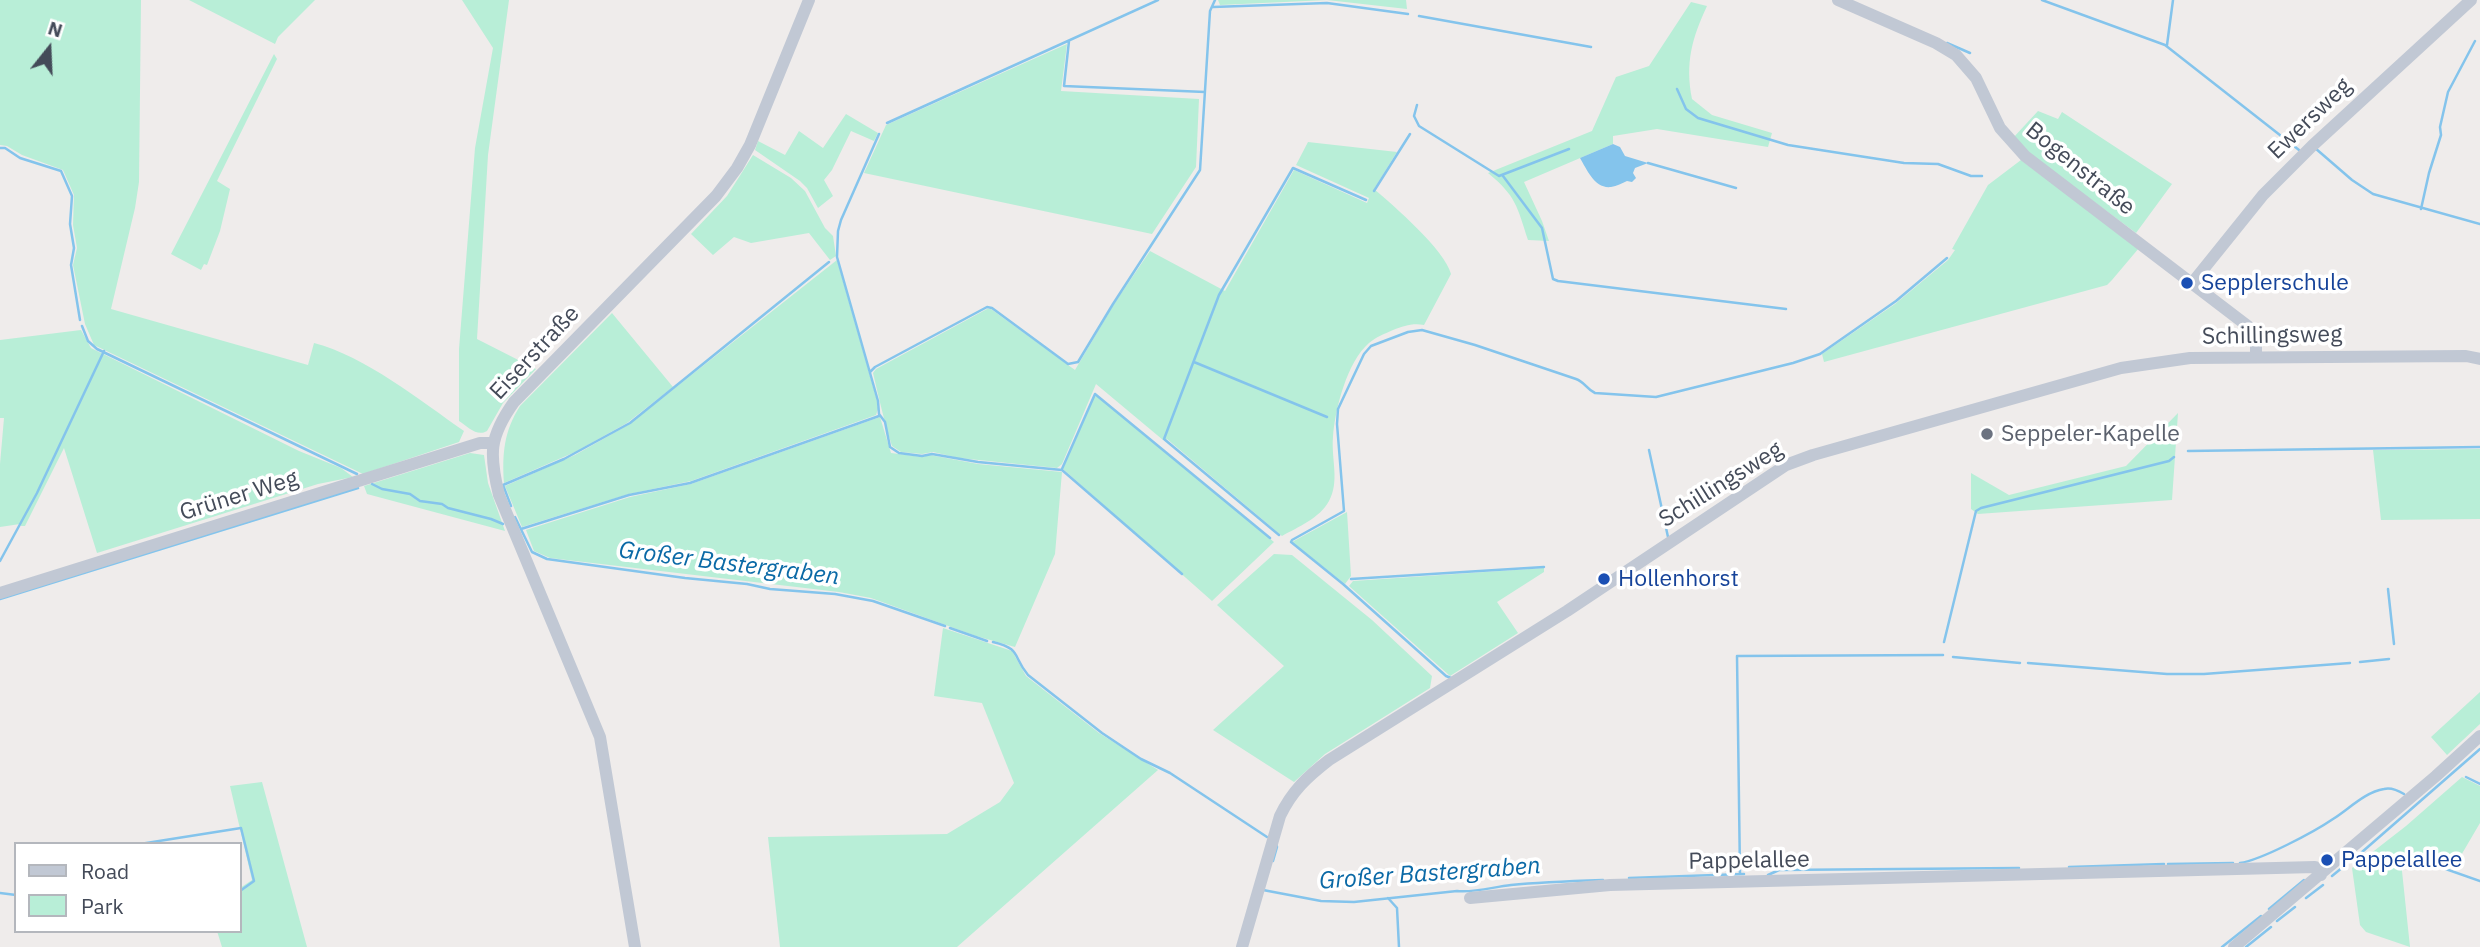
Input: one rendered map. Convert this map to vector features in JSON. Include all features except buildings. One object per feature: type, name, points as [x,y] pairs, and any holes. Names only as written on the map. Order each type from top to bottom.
[{"type":"street","name":"Eiserstraße","points":[[492,443],[499,423],[514,402],[716,196],[737,168],[750,145],[809,0]]},
{"type":"street","name":"Bogenstraße","points":[[1838,0],[1937,43],[1956,55],[1976,78],[2000,128],[2025,156],[2249,327],[2256,341],[2256,357]]},
{"type":"street","name":"Ewersweg","points":[[2193,282],[2263,195],[2312,145],[2471,0]]},
{"type":"street","name":"Schillingsweg","points":[[1241,947],[1280,816],[1288,799],[1307,776],[1567,611],[1786,465],[1813,455],[2121,369],[2190,358],[2466,356],[2480,359]]},
{"type":"street","name":"Grüner Weg","points":[[0,593],[467,447],[492,443]]},
{"type":"street","points":[[492,443],[492,467],[499,495],[600,737],[635,947]]},
{"type":"street","points":[[2234,947],[2480,736]]},
{"type":"street","name":"Pappelallee","points":[[1470,898],[1623,885],[2315,867],[2321,875]]},
{"type":"green space","points":[[0,0],[141,0],[139,182],[111,309],[308,365],[314,343],[333,349],[373,369],[464,431],[459,442],[363,474],[94,345],[85,324],[73,265],[77,248],[73,225],[74,195],[63,170],[0,145]]},
{"type":"green space","points":[[189,0],[315,0],[278,37],[275,44]]},
{"type":"green space","points":[[462,0],[509,0],[488,155],[477,339],[536,369],[503,403],[487,431],[483,433],[459,421],[459,349],[475,148],[493,48]]},
{"type":"green space","points":[[1218,0],[1327,0],[1220,5]]},
{"type":"green space","points":[[1327,0],[1406,0],[1407,9]]},
{"type":"green space","points":[[1691,2],[1707,6],[1691,51],[1689,74],[1692,99],[1712,115],[1772,133],[1768,147],[1657,129],[1613,136],[1613,144],[1524,182],[1549,241],[1528,240],[1510,195],[1488,173],[1592,131],[1616,77],[1649,66]]},
{"type":"green space","points":[[1067,44],[1061,91],[1199,99],[1196,167],[1152,234],[864,173],[886,125]]},
{"type":"green space","points":[[274,54],[277,59],[217,181],[230,189],[220,231],[207,265],[204,264],[201,270],[171,254]]},
{"type":"green space","points":[[2038,111],[2058,119],[2062,112],[2172,184],[2136,233],[2027,152],[2013,138]]},
{"type":"green space","points":[[846,114],[878,133],[874,141],[851,131],[832,170],[824,180],[833,196],[818,208],[800,181],[755,150],[758,141],[785,155],[799,131],[823,148]]},
{"type":"green space","points":[[1308,142],[1397,152],[1374,189],[1429,241],[1447,264],[1451,274],[1424,325],[1404,326],[1377,337],[1361,351],[1354,362],[1339,400],[1334,426],[1334,486],[1329,501],[1314,517],[1282,536],[1167,439],[1163,440],[1096,384],[1062,464],[1057,468],[959,458],[933,452],[901,452],[892,446],[873,373],[987,309],[991,309],[1075,370],[1114,304],[1150,251],[1225,291],[1294,170],[1367,203],[1369,198],[1296,165]]},
{"type":"green space","points":[[753,155],[791,178],[805,191],[825,228],[833,236],[836,256],[830,260],[809,233],[751,243],[734,237],[713,255],[691,234],[727,196]]},
{"type":"green space","points":[[2021,160],[2139,248],[2112,280],[2107,285],[1824,362],[1822,354],[1895,304],[1948,260],[1988,185]]},
{"type":"green space","points":[[837,260],[877,401],[876,415],[691,481],[629,494],[522,527],[505,486],[575,455],[628,425]]},
{"type":"green space","points":[[612,313],[673,387],[627,423],[575,452],[504,483],[505,443],[510,424],[520,406]]},
{"type":"green space","points":[[81,330],[91,348],[299,451],[341,468],[353,477],[318,484],[97,553],[64,448],[25,526],[20,524],[0,527],[0,464],[4,418],[0,418],[0,340]]},
{"type":"green space","points":[[1097,396],[1274,542],[1212,601],[1063,469],[1093,397]]},
{"type":"green space","points":[[2178,413],[2172,500],[1978,514],[1971,509],[1971,473],[2009,495],[2126,466]]},
{"type":"green space","points":[[880,417],[891,453],[922,457],[930,455],[978,464],[1062,472],[1055,554],[1015,647],[976,636],[871,598],[550,558],[534,551],[526,530],[630,497],[691,484]]},
{"type":"green space","points":[[2480,449],[2480,519],[2381,520],[2373,450]]},
{"type":"green space","points":[[470,453],[484,455],[488,483],[505,531],[367,494],[364,486]]},
{"type":"green space","points":[[1347,512],[1351,576],[1345,584],[1292,542]]},
{"type":"green space","points":[[1274,554],[1292,555],[1372,620],[1432,676],[1430,688],[1325,754],[1294,782],[1213,730],[1284,666],[1217,605]]},
{"type":"green space","points":[[1544,568],[1544,572],[1497,602],[1518,633],[1450,676],[1349,586],[1353,581]]},
{"type":"green space","points":[[943,628],[1012,651],[1026,676],[1099,733],[1158,770],[957,947],[780,947],[768,837],[947,834],[1000,802],[1014,783],[982,703],[934,696]]},
{"type":"green space","points":[[2480,692],[2480,724],[2447,755],[2431,737]]},
{"type":"green space","points":[[2462,777],[2480,786],[2480,823],[2453,869],[2400,852],[2410,947],[2366,932],[2360,925],[2352,868]]},
{"type":"green space","points":[[262,782],[307,947],[222,947],[218,933],[242,933],[242,887],[252,880],[230,786]]},
{"type":"water","points":[[1613,144],[1620,147],[1625,156],[1648,163],[1635,168],[1633,173],[1636,178],[1632,182],[1605,187],[1592,178],[1580,158]]},
{"type":"waterway","points":[[887,123],[1158,0]]},
{"type":"waterway","points":[[870,372],[987,307],[1068,364],[1078,362],[1200,170],[1210,11],[1215,0]]},
{"type":"waterway","points":[[2042,0],[2165,45],[2299,150]]},
{"type":"waterway","points":[[2167,45],[2173,0]]},
{"type":"waterway","points":[[1213,7],[1327,3],[1408,14]]},
{"type":"waterway","points":[[1419,16],[1591,47]]},
{"type":"waterway","points":[[1069,41],[1064,86],[1205,92]]},
{"type":"waterway","points":[[2421,209],[2441,135],[2440,127],[2448,92],[2475,41]]},
{"type":"waterway","points":[[1947,43],[1970,53]]},
{"type":"waterway","points":[[1677,89],[1686,109],[1698,118],[1788,145],[1904,163],[1938,164],[1971,176],[1982,176]]},
{"type":"waterway","points":[[1417,105],[1414,116],[1419,126],[1499,176],[1569,149]]},
{"type":"waterway","points":[[879,134],[841,220],[837,257],[890,447],[899,453],[922,456],[932,454],[978,462],[1062,470],[1182,574]]},
{"type":"waterway","points":[[1374,191],[1410,134]]},
{"type":"waterway","name":"Großer Bastergraben","points":[[0,148],[5,148],[20,158],[61,171],[72,196],[70,224],[74,248],[71,265],[80,320]]},
{"type":"waterway","points":[[2315,148],[2373,194],[2480,224]]},
{"type":"waterway","points":[[1648,163],[1736,188]]},
{"type":"waterway","points":[[1279,535],[1164,439],[1219,295],[1293,168],[1366,200]]},
{"type":"waterway","points":[[1503,176],[1542,228],[1553,279],[1786,309]]},
{"type":"waterway","points":[[1451,678],[1291,542],[1344,511],[1338,409],[1364,354],[1371,346],[1408,332],[1422,330],[1576,379],[1595,393],[1656,397],[1820,354],[1896,301],[1947,258]]},
{"type":"waterway","points":[[511,506],[503,485],[564,459],[630,423],[829,262]]},
{"type":"waterway","name":"Großer Bastergraben","points":[[82,326],[88,341],[97,349],[357,474]]},
{"type":"waterway","points":[[0,561],[37,493],[104,351]]},
{"type":"waterway","points":[[1194,362],[1327,417]]},
{"type":"waterway","points":[[1062,469],[1095,394],[1270,538]]},
{"type":"waterway","points":[[521,529],[629,495],[690,483],[879,416]]},
{"type":"waterway","points":[[2188,451],[2480,447]]},
{"type":"waterway","points":[[1649,450],[1668,537]]},
{"type":"waterway","points":[[1944,642],[1976,511],[2169,461],[2174,457]]},
{"type":"waterway","name":"Großer Bastergraben","points":[[372,484],[382,489],[410,494],[420,501],[442,504],[503,524]]},
{"type":"waterway","points":[[0,599],[358,488]]},
{"type":"waterway","name":"Großer Bastergraben","points":[[515,517],[532,552],[547,559],[770,589],[835,594],[873,601],[945,626]]},
{"type":"waterway","points":[[1351,579],[1544,567]]},
{"type":"waterway","points":[[2388,589],[2394,644]]},
{"type":"waterway","name":"Großer Bastergraben","points":[[950,628],[987,641]]},
{"type":"waterway","name":"Großer Bastergraben","points":[[993,642],[1013,651],[1028,675],[1102,733],[1141,759],[1170,773],[1267,837]]},
{"type":"waterway","points":[[1740,874],[1737,656],[1943,655]]},
{"type":"waterway","points":[[1953,657],[2020,663]]},
{"type":"waterway","points":[[2360,662],[2389,659]]},
{"type":"waterway","points":[[2028,663],[2167,674],[2204,674],[2350,663]]},
{"type":"waterway","name":"Großer Bastergraben","points":[[2354,859],[2480,749]]},
{"type":"waterway","points":[[2466,777],[2480,784]]},
{"type":"waterway","name":"Großer Bastergraben","points":[[2240,863],[2261,857],[2301,838],[2377,791],[2389,789],[2404,794]]},
{"type":"waterway","points":[[153,842],[241,828],[254,881],[242,890]]},
{"type":"waterway","name":"Großer Bastergraben","points":[[1273,861],[1276,844]]},
{"type":"waterway","points":[[2403,854],[2480,881]]},
{"type":"waterway","name":"Großer Bastergraben","points":[[2168,864],[2233,863]]},
{"type":"waterway","name":"Großer Bastergraben","points":[[2069,867],[2164,864]]},
{"type":"waterway","points":[[2332,876],[2343,867]]},
{"type":"waterway","name":"Großer Bastergraben","points":[[1768,875],[1779,870],[2019,868]]},
{"type":"waterway","name":"Großer Bastergraben","points":[[1629,878],[1744,874]]},
{"type":"waterway","name":"Großer Bastergraben","points":[[1263,890],[1321,901],[1354,902],[1477,891],[1522,884],[1603,880]]},
{"type":"waterway","points":[[2269,909],[2304,880]]},
{"type":"waterway","points":[[2306,898],[2323,885]]},
{"type":"waterway","points":[[0,893],[14,895]]},
{"type":"waterway","points":[[1388,898],[1397,908],[1399,947]]},
{"type":"waterway","points":[[2277,921],[2295,907]]},
{"type":"waterway","points":[[2222,947],[2261,916]]},
{"type":"waterway","points":[[2246,947],[2271,927]]},
{"type":"place","name":"Sepplerschule","points":[[2187,283]]},
{"type":"place","name":"Seppeler-Kapelle","points":[[1987,434]]},
{"type":"place","name":"Hollenhorst","points":[[1604,579]]},
{"type":"place","name":"Pappelallee","points":[[2327,860]]}]
